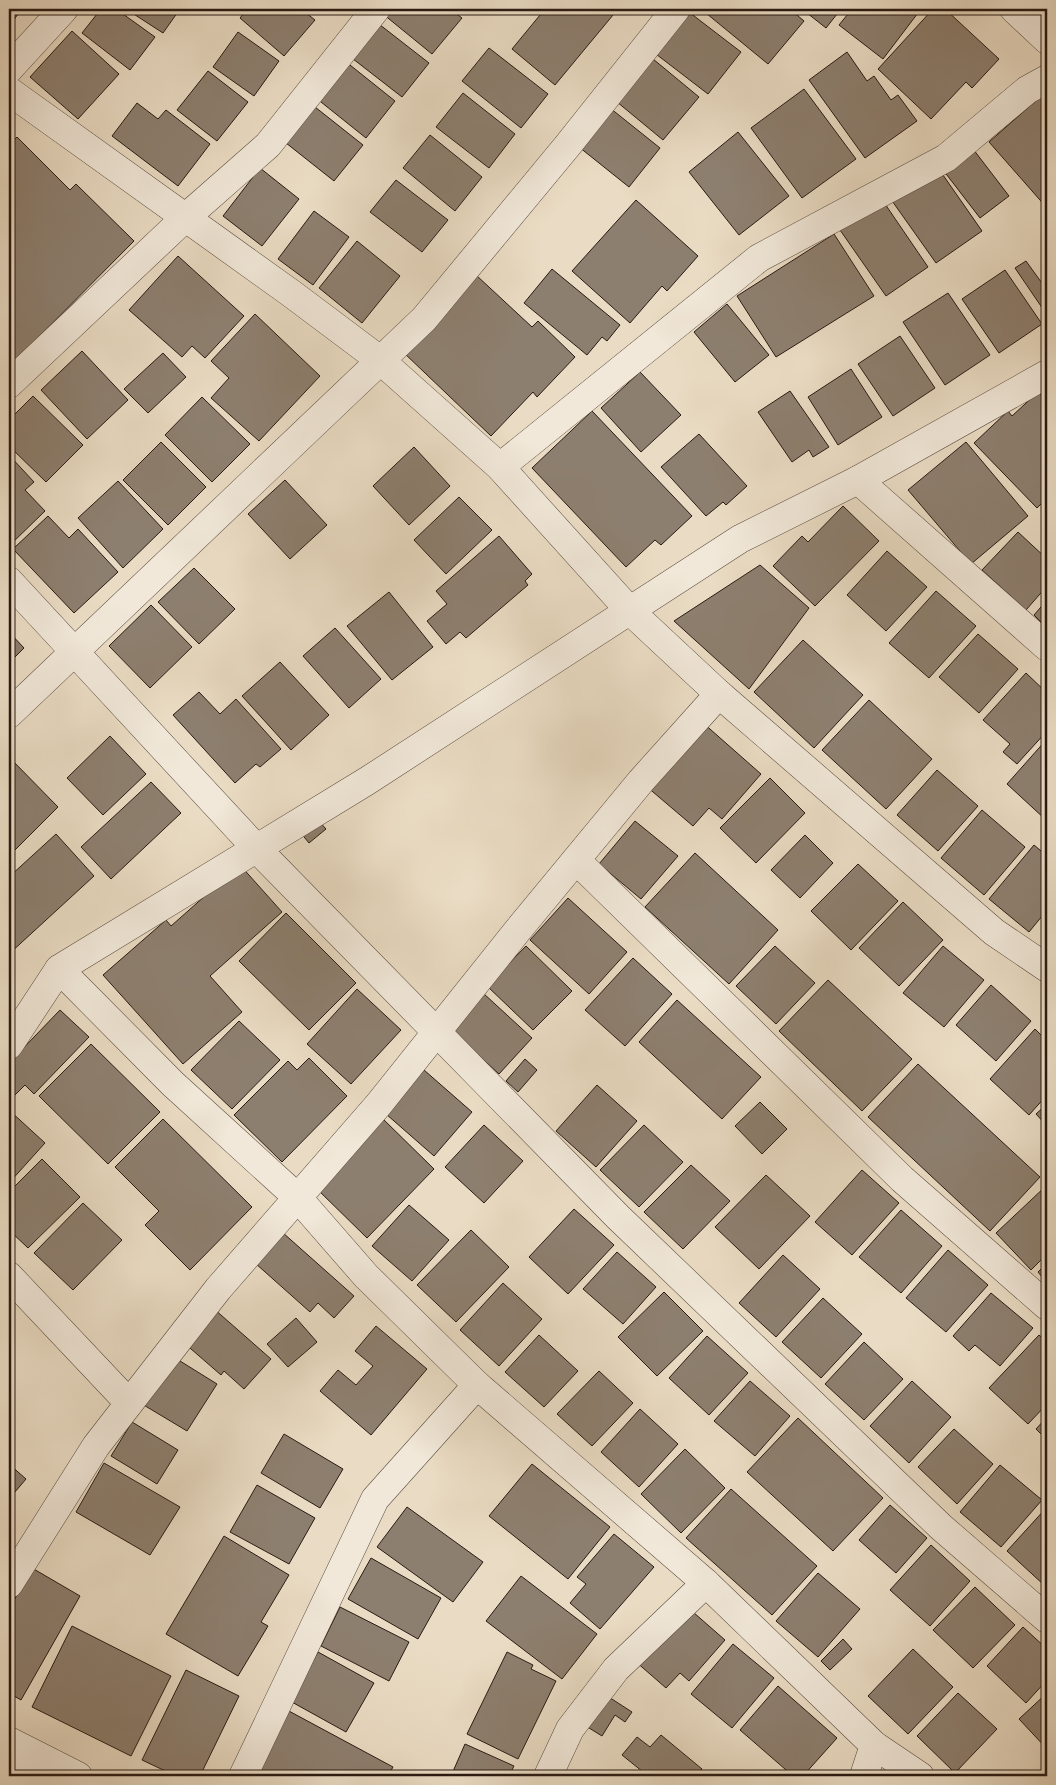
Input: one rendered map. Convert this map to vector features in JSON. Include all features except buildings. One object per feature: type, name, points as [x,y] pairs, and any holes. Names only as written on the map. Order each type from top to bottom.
[{"type":"street","points":[[9,69],[64,9]]},
{"type":"street","points":[[9,384],[184,218],[268,145],[376,9]]},
{"type":"street","points":[[9,714],[424,318],[568,145],[676,9]]},
{"type":"street","points":[[1014,9],[1047,40]]},
{"type":"street","points":[[500,467],[759,258],[946,158],[1027,90],[1047,79]]},
{"type":"street","points":[[9,91],[292,294],[380,360],[500,467],[630,610],[719,694],[994,932],[1047,968]]},
{"type":"street","points":[[9,1045],[59,969],[367,781],[740,539],[858,480],[1047,374]]},
{"type":"street","points":[[858,480],[1047,647]]},
{"type":"street","points":[[9,581],[257,849],[625,1224],[941,1528],[1047,1619]]},
{"type":"street","points":[[9,1584],[96,1446],[218,1289],[379,1104],[641,781],[719,694]]},
{"type":"street","points":[[576,860],[902,1179],[1047,1306]]},
{"type":"street","points":[[59,969],[173,1084],[298,1198],[366,1276],[477,1385],[706,1583],[874,1745],[920,1776]]},
{"type":"street","points":[[9,1276],[129,1403]]},
{"type":"street","points":[[244,1776],[375,1499],[477,1385]]},
{"type":"street","points":[[548,1776],[570,1729],[616,1669],[706,1583]]},
{"type":"street","points":[[9,1741],[27,1765],[78,1776]]},
{"type":"street","points":[[864,1776],[874,1745]]}]
